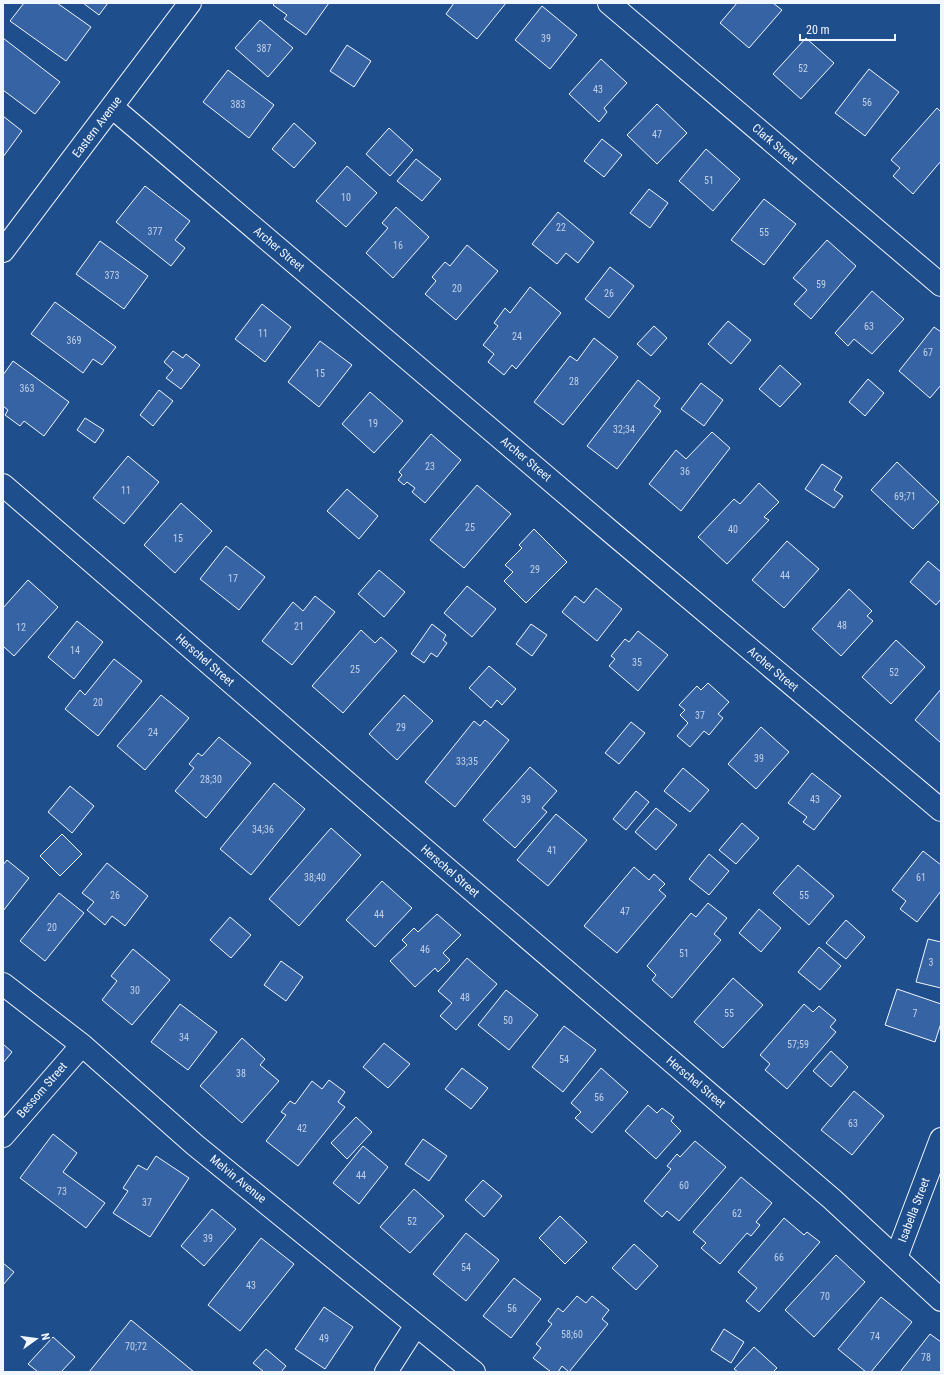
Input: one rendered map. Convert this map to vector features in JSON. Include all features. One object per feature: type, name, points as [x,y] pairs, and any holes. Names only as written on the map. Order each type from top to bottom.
[{"type":"street","name":"Eastern Avenue","points":[[3,251],[190,3]]},
{"type":"street","name":"Clark Street","points":[[609,3],[941,285]]},
{"type":"street","name":"Archer Street","points":[[112,106],[605,527],[941,810]]},
{"type":"street","name":"Herschel Street","points":[[3,485],[832,1199],[941,1300]]},
{"type":"street","name":"Melvin Avenue","points":[[3,984],[82,1045],[195,1145],[474,1372]]},
{"type":"street","name":"Bessom Street","points":[[3,1136],[82,1045]]},
{"type":"street","name":"Isabella Street","points":[[896,1258],[941,1139]]},
{"type":"street","points":[[386,1372],[416,1325]]},
{"type":"building","points":[[24,3],[57,3],[91,27],[66,61],[10,21]]},
{"type":"building","points":[[83,3],[108,3],[99,15]]},
{"type":"building","points":[[275,3],[329,3],[306,35],[284,19],[287,15],[273,5]]},
{"type":"building","points":[[454,3],[506,3],[477,39],[446,14]]},
{"type":"building","points":[[737,3],[773,3],[782,10],[749,48],[720,23]]},
{"type":"building","points":[[542,6],[577,35],[550,69],[515,40]]},
{"type":"building","points":[[260,20],[293,48],[268,77],[235,48]]},
{"type":"building","points":[[3,38],[60,82],[35,114],[3,90]]},
{"type":"building","points":[[806,38],[834,63],[801,99],[773,74]]},
{"type":"building","points":[[347,45],[371,61],[354,87],[330,71]]},
{"type":"building","points":[[601,59],[627,83],[604,108],[607,112],[599,122],[569,94]]},
{"type":"building","points":[[869,69],[899,92],[865,136],[835,113]]},
{"type":"building","points":[[228,70],[274,105],[249,138],[203,102]]},
{"type":"building","points":[[657,104],[687,133],[657,164],[627,135]]},
{"type":"building","points":[[937,108],[941,112],[941,161],[913,194],[893,176],[900,168],[891,160]]},
{"type":"building","points":[[3,116],[22,131],[3,157]]},
{"type":"building","points":[[294,123],[316,143],[294,168],[272,149]]},
{"type":"building","points":[[389,128],[413,150],[390,176],[366,154]]},
{"type":"building","points":[[602,139],[622,155],[604,177],[584,161]]},
{"type":"building","points":[[706,149],[740,179],[713,211],[679,181]]},
{"type":"building","points":[[416,159],[441,179],[422,201],[397,181]]},
{"type":"building","points":[[347,166],[377,193],[346,227],[316,201]]},
{"type":"building","points":[[145,186],[190,221],[175,240],[185,248],[171,266],[116,222]]},
{"type":"building","points":[[649,189],[668,203],[650,228],[630,213]]},
{"type":"building","points":[[764,199],[796,224],[764,265],[731,240]]},
{"type":"building","points":[[396,207],[429,237],[393,278],[366,253],[388,228],[382,223]]},
{"type":"building","points":[[558,212],[594,242],[578,263],[566,253],[557,264],[532,244]]},
{"type":"building","points":[[827,240],[856,266],[811,319],[794,304],[807,290],[793,278]]},
{"type":"building","points":[[100,241],[148,276],[124,309],[76,274]]},
{"type":"building","points":[[467,245],[498,271],[456,320],[425,294],[436,281],[432,277],[445,262],[450,266]]},
{"type":"building","points":[[610,267],[634,286],[609,318],[585,299]]},
{"type":"building","points":[[530,287],[561,313],[516,369],[512,365],[504,375],[488,362],[494,354],[483,345],[498,326],[494,323],[505,308],[510,313]]},
{"type":"building","points":[[872,291],[904,319],[872,354],[854,339],[848,346],[835,333]]},
{"type":"building","points":[[55,302],[116,347],[102,365],[93,359],[83,373],[31,334]]},
{"type":"building","points":[[262,304],[291,327],[265,362],[235,339]]},
{"type":"building","points":[[728,321],[751,340],[731,364],[708,344]]},
{"type":"building","points":[[654,326],[667,338],[651,356],[637,344]]},
{"type":"building","points":[[934,327],[941,332],[941,385],[930,398],[899,371]]},
{"type":"building","points":[[594,338],[618,357],[563,425],[534,402],[570,356],[577,361]]},
{"type":"building","points":[[320,341],[352,365],[319,407],[288,382]]},
{"type":"building","points":[[173,351],[183,358],[186,354],[200,365],[181,389],[166,378],[173,370],[164,362]]},
{"type":"building","points":[[13,361],[69,402],[44,436],[24,421],[20,426],[5,415],[8,410],[3,406],[3,375]]},
{"type":"building","points":[[780,365],[801,384],[780,407],[759,389]]},
{"type":"building","points":[[868,379],[884,393],[865,416],[849,402]]},
{"type":"building","points":[[638,380],[660,398],[654,406],[661,411],[617,469],[587,446]]},
{"type":"building","points":[[701,383],[723,400],[704,426],[681,409]]},
{"type":"building","points":[[159,390],[173,401],[153,426],[140,415]]},
{"type":"building","points":[[370,392],[403,421],[374,453],[342,424]]},
{"type":"building","points":[[85,418],[104,430],[95,443],[77,430]]},
{"type":"building","points":[[712,432],[730,448],[681,511],[649,484],[676,450],[686,459]]},
{"type":"building","points":[[431,434],[461,460],[425,503],[412,492],[415,488],[407,482],[404,485],[398,480],[402,475],[399,472]]},
{"type":"building","points":[[128,456],[159,482],[124,524],[93,498]]},
{"type":"building","points":[[897,462],[939,502],[913,529],[871,490]]},
{"type":"building","points":[[822,464],[842,477],[834,490],[843,496],[834,508],[805,489]]},
{"type":"building","points":[[759,483],[779,502],[764,517],[769,520],[727,564],[698,537],[734,499],[740,504]]},
{"type":"building","points":[[477,485],[511,514],[464,568],[430,540]]},
{"type":"building","points":[[347,489],[378,516],[359,539],[327,511]]},
{"type":"building","points":[[181,503],[212,531],[175,573],[144,545]]},
{"type":"building","points":[[534,529],[567,562],[526,603],[504,581],[513,572],[505,565],[522,548],[519,545]]},
{"type":"building","points":[[787,541],[819,569],[784,608],[752,580]]},
{"type":"building","points":[[226,546],[265,577],[239,610],[200,579]]},
{"type":"building","points":[[928,561],[941,572],[941,599],[936,605],[910,582]]},
{"type":"building","points":[[379,570],[405,592],[384,617],[358,594]]},
{"type":"building","points":[[28,580],[58,607],[14,656],[3,646],[3,608]]},
{"type":"building","points":[[467,586],[496,609],[472,637],[444,613]]},
{"type":"building","points":[[596,588],[622,609],[597,641],[562,612],[575,596],[584,603]]},
{"type":"building","points":[[849,589],[872,611],[867,616],[873,621],[841,656],[812,629]]},
{"type":"building","points":[[315,596],[335,612],[292,665],[262,641],[293,602],[303,611]]},
{"type":"building","points":[[77,621],[103,642],[74,679],[48,657]]},
{"type":"building","points":[[432,624],[446,635],[443,640],[447,643],[437,657],[431,653],[424,663],[411,654]]},
{"type":"building","points":[[531,624],[547,635],[532,656],[516,644]]},
{"type":"building","points":[[361,630],[375,643],[381,637],[397,651],[343,713],[312,686]]},
{"type":"building","points":[[638,631],[668,655],[638,691],[609,666],[615,659],[611,656],[625,639],[629,642]]},
{"type":"building","points":[[896,640],[925,667],[891,704],[862,677]]},
{"type":"building","points":[[114,659],[142,681],[98,736],[65,709],[80,690],[85,695]]},
{"type":"building","points":[[489,666],[516,689],[502,705],[497,700],[491,708],[469,688]]},
{"type":"building","points":[[708,683],[729,702],[718,714],[723,718],[709,735],[704,731],[690,747],[677,736],[688,723],[680,715],[685,710],[679,705],[697,686],[701,690]]},
{"type":"building","points":[[941,689],[941,743],[915,720]]},
{"type":"building","points":[[161,695],[189,718],[145,770],[117,746]]},
{"type":"building","points":[[404,695],[433,721],[397,760],[369,734]]},
{"type":"building","points":[[485,720],[509,740],[455,807],[425,782],[474,721],[480,726]]},
{"type":"building","points":[[631,722],[645,733],[619,764],[605,753]]},
{"type":"building","points":[[761,727],[789,752],[756,789],[728,764]]},
{"type":"building","points":[[219,737],[251,763],[206,818],[175,791],[194,768],[189,764],[198,753],[202,756]]},
{"type":"building","points":[[530,767],[557,791],[542,808],[547,812],[515,848],[483,820]]},
{"type":"building","points":[[683,768],[709,790],[690,812],[664,791]]},
{"type":"building","points":[[812,773],[841,796],[814,830],[803,822],[807,817],[788,803]]},
{"type":"building","points":[[274,783],[305,809],[251,875],[220,849]]},
{"type":"building","points":[[70,786],[94,806],[72,833],[48,812]]},
{"type":"building","points":[[636,791],[649,802],[626,830],[613,819]]},
{"type":"building","points":[[656,808],[677,825],[656,850],[635,832]]},
{"type":"building","points":[[556,814],[587,840],[548,886],[517,860]]},
{"type":"building","points":[[742,823],[759,838],[736,864],[719,850]]},
{"type":"building","points":[[331,828],[361,855],[299,926],[269,899]]},
{"type":"building","points":[[62,834],[82,854],[60,876],[40,856]]},
{"type":"building","points":[[923,851],[941,865],[941,891],[917,922],[900,909],[906,901],[892,890]]},
{"type":"building","points":[[709,854],[729,871],[709,895],[689,879]]},
{"type":"building","points":[[7,860],[29,878],[3,911],[3,865]]},
{"type":"building","points":[[107,863],[148,896],[125,926],[112,916],[105,925],[87,910],[94,902],[82,893]]},
{"type":"building","points":[[798,865],[834,896],[809,925],[773,893]]},
{"type":"building","points":[[634,867],[649,880],[654,874],[665,884],[659,890],[666,896],[617,953],[584,926]]},
{"type":"building","points":[[382,881],[412,908],[375,947],[346,920]]},
{"type":"building","points":[[59,893],[84,913],[45,961],[20,941]]},
{"type":"building","points":[[708,903],[727,918],[714,934],[721,940],[672,998],[652,980],[656,975],[647,966],[691,913],[696,917]]},
{"type":"building","points":[[759,909],[781,928],[761,952],[739,933]]},
{"type":"building","points":[[437,914],[461,935],[443,953],[450,960],[438,972],[435,968],[415,987],[390,961],[407,945],[402,940],[414,928],[418,932]]},
{"type":"building","points":[[230,917],[251,935],[231,958],[210,940]]},
{"type":"building","points":[[846,920],[865,937],[846,959],[826,943]]},
{"type":"building","points":[[928,939],[941,942],[941,988],[916,982]]},
{"type":"building","points":[[819,947],[841,966],[820,990],[798,972]]},
{"type":"building","points":[[133,949],[170,980],[132,1025],[102,1000],[117,981],[111,976]]},
{"type":"building","points":[[467,958],[497,984],[456,1030],[440,1016],[452,1003],[438,991]]},
{"type":"building","points":[[281,961],[303,977],[286,1001],[264,985]]},
{"type":"building","points":[[733,978],[763,1005],[723,1048],[694,1022]]},
{"type":"building","points":[[897,989],[941,1004],[941,1023],[935,1042],[885,1025]]},
{"type":"building","points":[[506,990],[538,1015],[509,1050],[478,1025]]},
{"type":"building","points":[[180,1004],[217,1032],[188,1070],[151,1042]]},
{"type":"building","points":[[804,1004],[813,1012],[819,1006],[836,1020],[830,1027],[836,1032],[787,1089],[765,1070],[770,1064],[760,1055]]},
{"type":"building","points":[[564,1026],[596,1050],[563,1092],[532,1067]]},
{"type":"building","points":[[242,1038],[265,1059],[260,1065],[279,1081],[242,1123],[200,1086]]},
{"type":"building","points":[[384,1043],[410,1064],[388,1088],[363,1067]]},
{"type":"building","points":[[3,1044],[12,1052],[3,1063]]},
{"type":"building","points":[[831,1051],[848,1067],[831,1087],[813,1071]]},
{"type":"building","points":[[462,1068],[488,1088],[471,1109],[445,1089]]},
{"type":"building","points":[[601,1068],[628,1092],[592,1133],[575,1118],[581,1112],[571,1103]]},
{"type":"building","points":[[329,1080],[345,1092],[338,1102],[345,1107],[298,1166],[266,1141],[286,1115],[281,1112],[290,1101],[295,1104],[312,1081],[322,1089]]},
{"type":"building","points":[[854,1091],[884,1116],[852,1155],[821,1130]]},
{"type":"building","points":[[648,1105],[657,1113],[662,1108],[674,1117],[671,1121],[681,1131],[656,1159],[625,1131]]},
{"type":"building","points":[[356,1117],[372,1132],[347,1159],[331,1143]]},
{"type":"building","points":[[53,1134],[77,1153],[63,1172],[105,1203],[86,1228],[20,1178]]},
{"type":"building","points":[[423,1139],[447,1156],[429,1181],[405,1164]]},
{"type":"building","points":[[695,1141],[726,1167],[679,1221],[667,1211],[662,1217],[644,1201],[671,1169],[667,1166],[677,1154],[680,1157]]},
{"type":"building","points":[[363,1146],[388,1167],[359,1204],[333,1183]]},
{"type":"building","points":[[156,1156],[189,1178],[150,1237],[113,1213],[128,1191],[123,1188],[138,1165],[147,1170]]},
{"type":"building","points":[[741,1177],[772,1203],[756,1222],[760,1225],[751,1236],[747,1233],[720,1264],[701,1248],[706,1243],[693,1232]]},
{"type":"building","points":[[483,1180],[502,1196],[484,1217],[465,1200]]},
{"type":"building","points":[[414,1189],[444,1216],[410,1253],[380,1227]]},
{"type":"building","points":[[212,1209],[236,1229],[204,1266],[181,1246]]},
{"type":"building","points":[[560,1216],[587,1242],[565,1264],[539,1238]]},
{"type":"building","points":[[784,1218],[804,1235],[807,1232],[820,1242],[759,1312],[746,1301],[757,1288],[738,1272]]},
{"type":"building","points":[[466,1233],[499,1260],[466,1301],[433,1274]]},
{"type":"building","points":[[261,1238],[294,1264],[240,1331],[208,1305]]},
{"type":"building","points":[[634,1244],[658,1266],[636,1290],[612,1268]]},
{"type":"building","points":[[836,1255],[865,1282],[814,1337],[785,1310]]},
{"type":"building","points":[[3,1263],[14,1272],[3,1285]]},
{"type":"building","points":[[514,1278],[541,1299],[511,1338],[483,1316]]},
{"type":"building","points":[[577,1296],[586,1303],[592,1296],[609,1310],[602,1319],[608,1324],[569,1372],[562,1366],[558,1372],[551,1372],[533,1358],[541,1348],[536,1344],[552,1324],[548,1321],[558,1308],[563,1312]]},
{"type":"building","points":[[881,1297],[912,1322],[871,1372],[866,1372],[838,1349]]},
{"type":"building","points":[[324,1307],[353,1327],[325,1369],[295,1349]]},
{"type":"building","points":[[131,1320],[194,1372],[89,1372]]},
{"type":"building","points":[[724,1329],[744,1342],[731,1363],[711,1350]]},
{"type":"building","points":[[930,1334],[941,1342],[941,1372],[900,1372]]},
{"type":"building","points":[[53,1337],[75,1357],[61,1372],[38,1372],[28,1364]]},
{"type":"building","points":[[754,1347],[777,1368],[773,1372],[738,1372],[734,1369]]},
{"type":"building","points":[[266,1349],[286,1366],[281,1372],[264,1372],[253,1363]]}]
